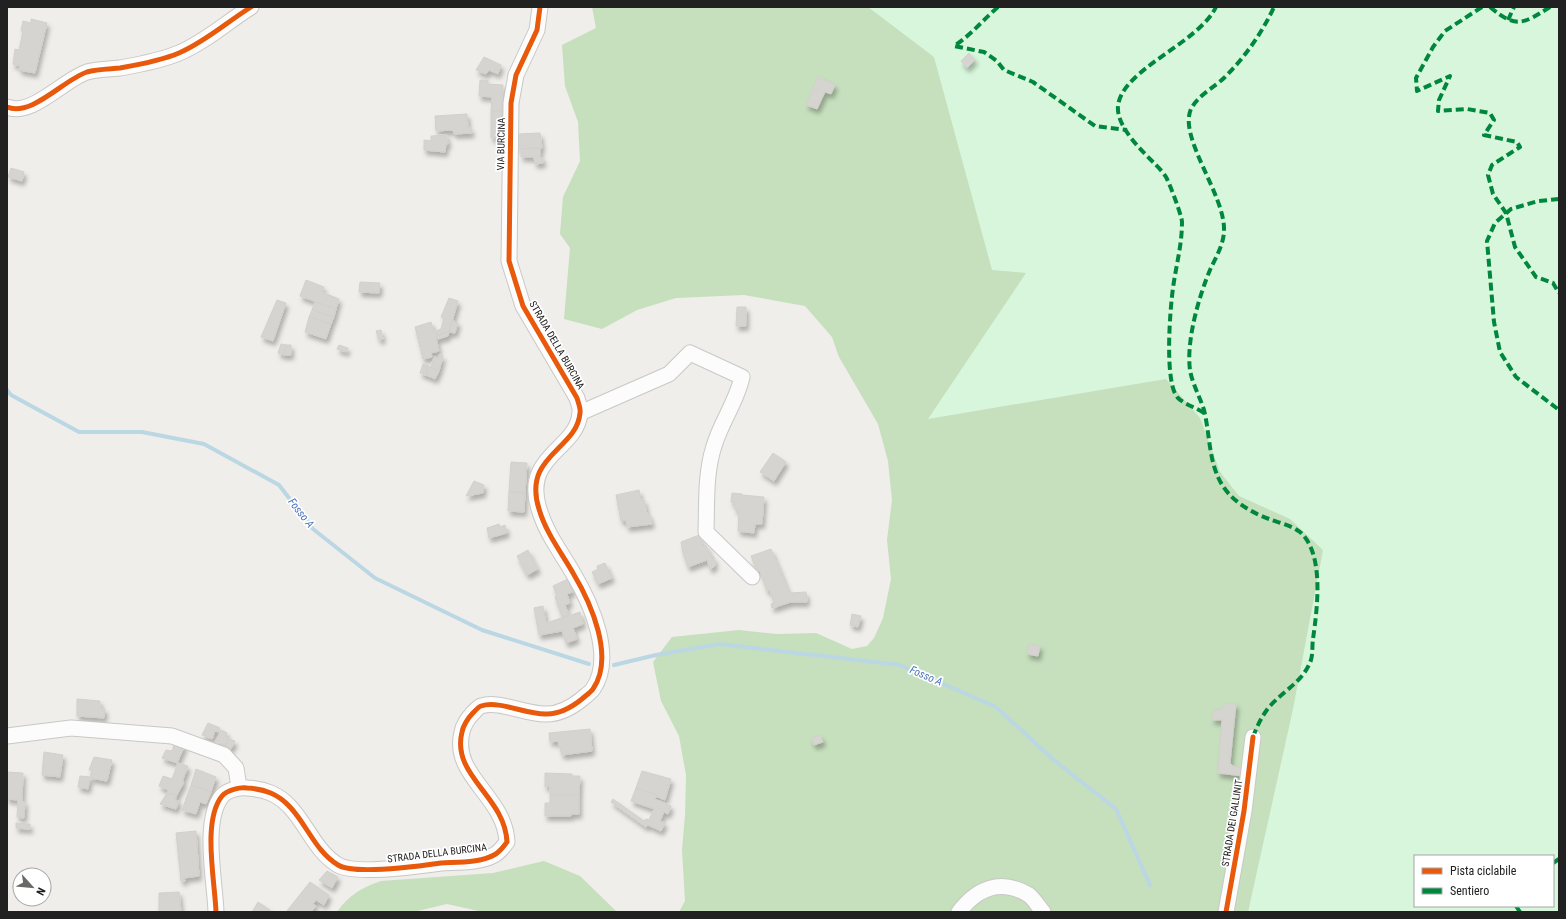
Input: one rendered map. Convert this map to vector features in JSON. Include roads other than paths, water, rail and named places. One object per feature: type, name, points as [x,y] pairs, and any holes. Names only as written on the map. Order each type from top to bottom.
[{"type":"street","points":[[7,107],[15,110],[26,109],[60,87],[88,72],[122,67],[179,53],[211,34],[251,7]]},
{"type":"street","name":"VIA BURCINA","points":[[516,286],[509,261],[511,103],[516,75],[537,30],[540,7]]},
{"type":"street","name":"STRADA DELLA BURCINA","points":[[240,787],[263,789],[277,795],[290,806],[323,852],[339,866],[395,868],[478,860],[494,856],[507,842],[506,829],[493,803],[468,771],[462,759],[459,746],[462,730],[469,717],[480,706],[492,704],[530,713],[547,714],[564,711],[592,690],[600,675],[603,658],[596,623],[574,573],[545,525],[538,508],[536,491],[537,479],[548,457],[575,431],[580,412],[577,398],[523,306],[516,286]]},
{"type":"street","points":[[580,412],[669,374],[690,353],[742,377],[739,388],[729,407],[714,444],[708,466],[706,532],[752,577]]},
{"type":"street","points":[[7,736],[71,728],[172,736],[224,755],[236,768],[240,787],[223,795],[215,811],[212,846],[216,912]]},
{"type":"street","name":"STRADA DEI GALLINIT","points":[[1226,912],[1244,811],[1253,737]]},
{"type":"street","points":[[959,912],[970,898],[986,888],[1006,886],[1030,896],[1043,912]]},
{"type":"waterway","name":"Fosso A","points":[[7,390],[11,395],[79,432],[142,432],[204,444],[279,485],[313,529],[375,578],[482,630],[589,664]]},
{"type":"waterway","name":"Fosso A","points":[[614,665],[656,655],[720,644],[900,665],[996,707],[1055,761],[1116,809],[1150,885]]}]
